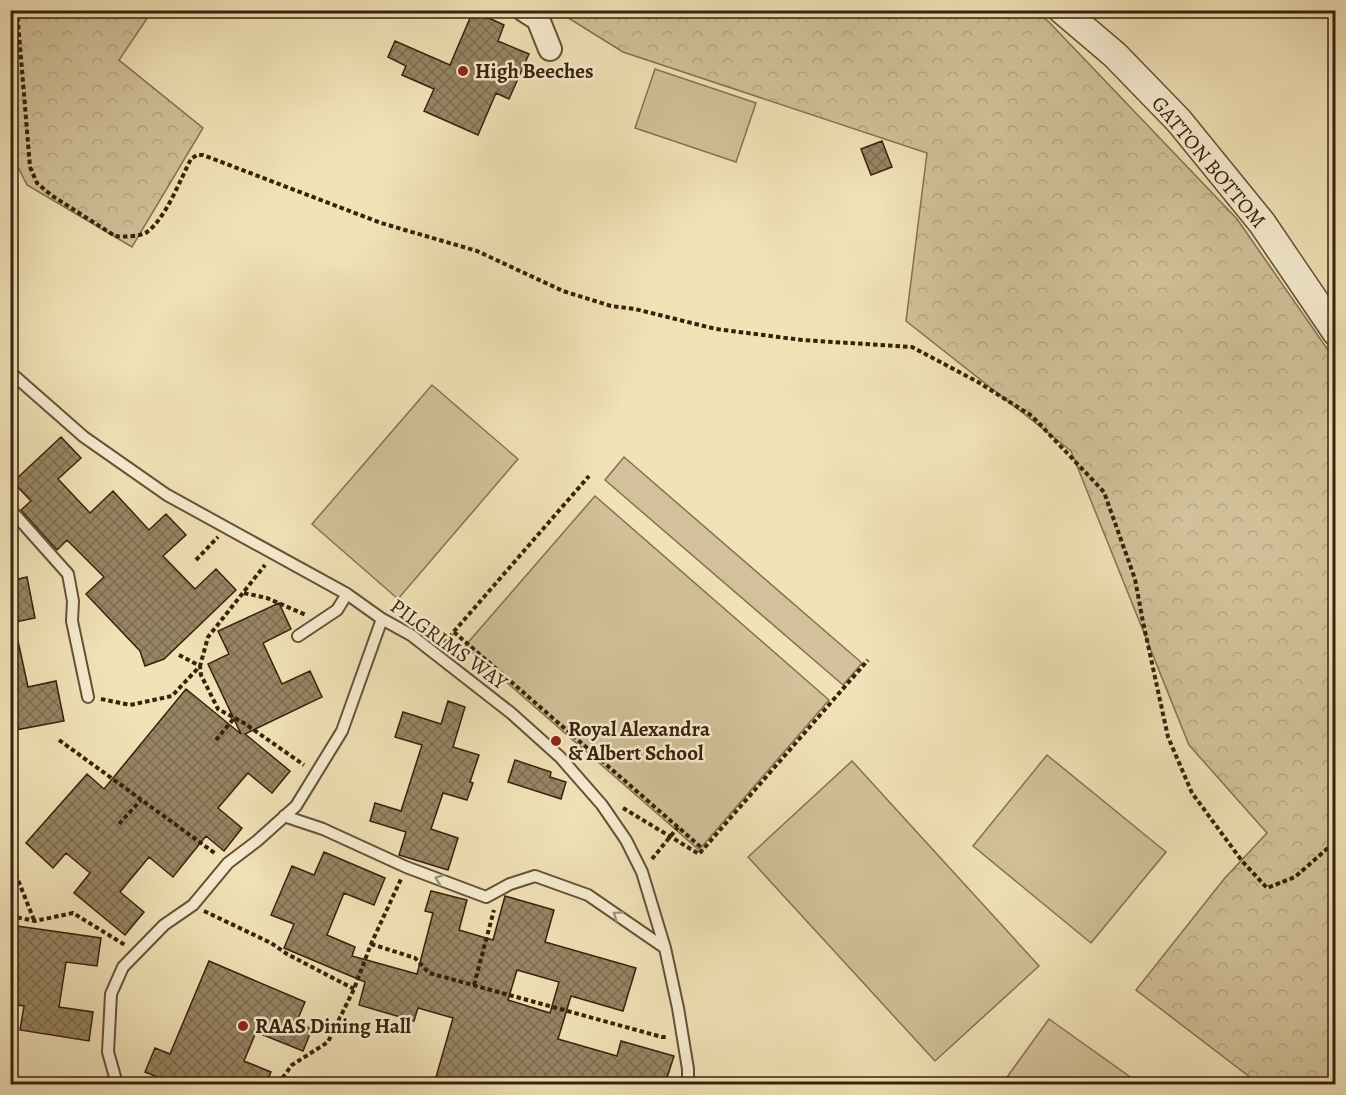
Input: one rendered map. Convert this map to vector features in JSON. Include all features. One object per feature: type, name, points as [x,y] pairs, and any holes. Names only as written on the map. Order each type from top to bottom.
[{"type":"street","points":[[524,10],[538,19],[550,49]]},
{"type":"street","name":"GATTON BOTTOM","points":[[1062,10],[1115,55],[1179,121],[1262,223],[1335,332]]},
{"type":"lane","name":"PILGRIMS WAY","points":[[11,376],[84,437],[167,495],[347,594],[382,619],[411,635],[511,713],[560,757],[602,805],[626,840],[642,872],[665,948],[683,1036],[688,1084]]},
{"type":"lane","points":[[10,509],[68,573],[73,601],[72,621],[88,697]]},
{"type":"lane","points":[[298,636],[337,610],[347,594]]},
{"type":"lane","points":[[117,1084],[108,1052],[111,994],[123,967],[164,925],[193,905],[228,863],[296,806],[342,731],[382,619]]},
{"type":"lane","points":[[284,816],[323,829],[406,867],[486,897],[535,876],[588,895],[665,948]]},
{"type":"path","points":[[17,10],[30,167],[37,183],[51,195],[114,236],[123,237],[146,233],[163,213],[191,159],[197,154],[203,155],[381,223],[477,251],[563,291],[611,306],[635,309],[716,328],[802,339],[912,347],[978,382],[1032,416],[1104,492],[1135,579],[1168,737],[1192,793],[1242,861],[1267,888],[1295,876],[1335,841]]},
{"type":"path","points":[[435,652],[589,476]]},
{"type":"path","points":[[196,560],[226,528]]},
{"type":"path","points":[[273,554],[208,637],[200,666],[201,675],[218,709],[235,717],[316,773]]},
{"type":"path","points":[[244,593],[267,598],[320,621]]},
{"type":"path","points":[[454,632],[703,849]]},
{"type":"path","points":[[179,655],[200,666]]},
{"type":"path","points":[[623,808],[699,854],[868,660]]},
{"type":"path","points":[[88,697],[130,705],[172,696],[200,666]]},
{"type":"path","points":[[216,740],[235,717]]},
{"type":"path","points":[[59,740],[228,863]]},
{"type":"path","points":[[119,824],[141,800]]},
{"type":"path","points":[[642,872],[678,827]]},
{"type":"path","points":[[10,860],[35,921]]},
{"type":"path","points":[[279,1084],[292,1065],[328,1042],[354,989],[371,944],[406,867]]},
{"type":"path","points":[[474,985],[499,890]]},
{"type":"path","points":[[193,905],[214,918],[271,943],[354,989]]},
{"type":"path","points":[[10,916],[35,921],[73,913],[137,951]]},
{"type":"path","points":[[371,944],[416,958],[429,973],[662,1037],[683,1036]]},
{"type":"green space","points":[[10,11],[152,11],[119,60],[203,128],[132,247],[27,185],[11,153]]},
{"type":"green space","points":[[557,11],[1033,11],[1048,21],[1237,219],[1335,360],[1335,1084],[1259,1084],[1136,990],[1224,879],[1267,833],[1189,745],[1071,451],[906,321],[927,153],[623,52]]},
{"type":"green space","points":[[655,69],[756,103],[736,162],[635,128]]},
{"type":"green space","points":[[432,385],[518,459],[398,599],[312,524]]},
{"type":"green space","points":[[624,457],[862,663],[843,685],[605,480]]},
{"type":"green space","points":[[595,496],[829,700],[699,850],[465,646]]},
{"type":"green space","points":[[1047,755],[1166,852],[1091,943],[973,846]]},
{"type":"green space","points":[[852,761],[1039,966],[935,1061],[748,857]]},
{"type":"green space","points":[[1049,1019],[1140,1084],[1002,1084]]},
{"type":"building","name":"High Beeches","points":[[473,11],[504,25],[498,41],[529,54],[509,99],[496,93],[478,135],[424,111],[434,89],[402,75],[406,66],[388,57],[395,41],[450,65]]},
{"type":"building","points":[[882,141],[892,167],[871,175],[861,149]]},
{"type":"building","points":[[61,437],[81,458],[58,479],[90,513],[113,491],[149,530],[166,514],[186,535],[163,556],[195,589],[216,569],[236,590],[164,659],[145,666],[140,651],[86,594],[104,577],[67,540],[57,550],[21,510],[31,501],[13,482]]},
{"type":"building","points":[[27,577],[35,618],[10,623],[10,581]]},
{"type":"building","points":[[279,603],[291,629],[263,643],[282,684],[310,671],[322,697],[245,734],[290,771],[272,793],[248,773],[218,808],[242,828],[224,851],[206,836],[173,877],[149,857],[120,892],[144,912],[125,935],[74,893],[90,873],[66,853],[53,868],[26,843],[87,774],[104,789],[186,689],[241,734],[208,664],[229,654],[218,631]]},
{"type":"building","points":[[18,641],[28,687],[56,681],[64,721],[10,731],[10,642]]},
{"type":"building","points":[[448,701],[465,707],[453,747],[479,755],[467,800],[443,793],[431,829],[458,838],[448,870],[399,855],[406,832],[370,821],[375,803],[401,811],[422,745],[395,737],[403,712],[441,724]]},
{"type":"building","points":[[515,760],[551,772],[550,777],[566,782],[561,799],[508,782]]},
{"type":"building","points":[[324,852],[385,878],[374,905],[344,893],[327,935],[355,947],[352,956],[417,974],[433,913],[425,911],[431,891],[467,900],[459,930],[493,940],[505,896],[554,910],[545,942],[636,968],[623,1011],[571,996],[558,1039],[617,1056],[621,1041],[674,1056],[665,1084],[434,1084],[453,1018],[418,1008],[414,1021],[359,1005],[365,982],[284,948],[294,924],[271,915],[292,866],[314,875]],"holes":[[[517,970],[559,982],[550,1013],[508,1000]]]},
{"type":"building","points":[[10,925],[101,938],[97,966],[66,962],[59,1007],[93,1012],[89,1041],[20,1030],[24,1006],[10,1004]]},
{"type":"building","name":"RAAS Dining Hall","points":[[209,961],[305,1002],[296,1023],[312,1029],[303,1051],[256,1032],[244,1061],[271,1072],[266,1084],[175,1084],[145,1072],[155,1048],[170,1054]]},
{"type":"place","name":"High Beeches","points":[[463,71]]},
{"type":"place","name":"Royal Alexandra & Albert School","points":[[556,741]]},
{"type":"place","name":"RAAS Dining Hall","points":[[243,1026]]}]
